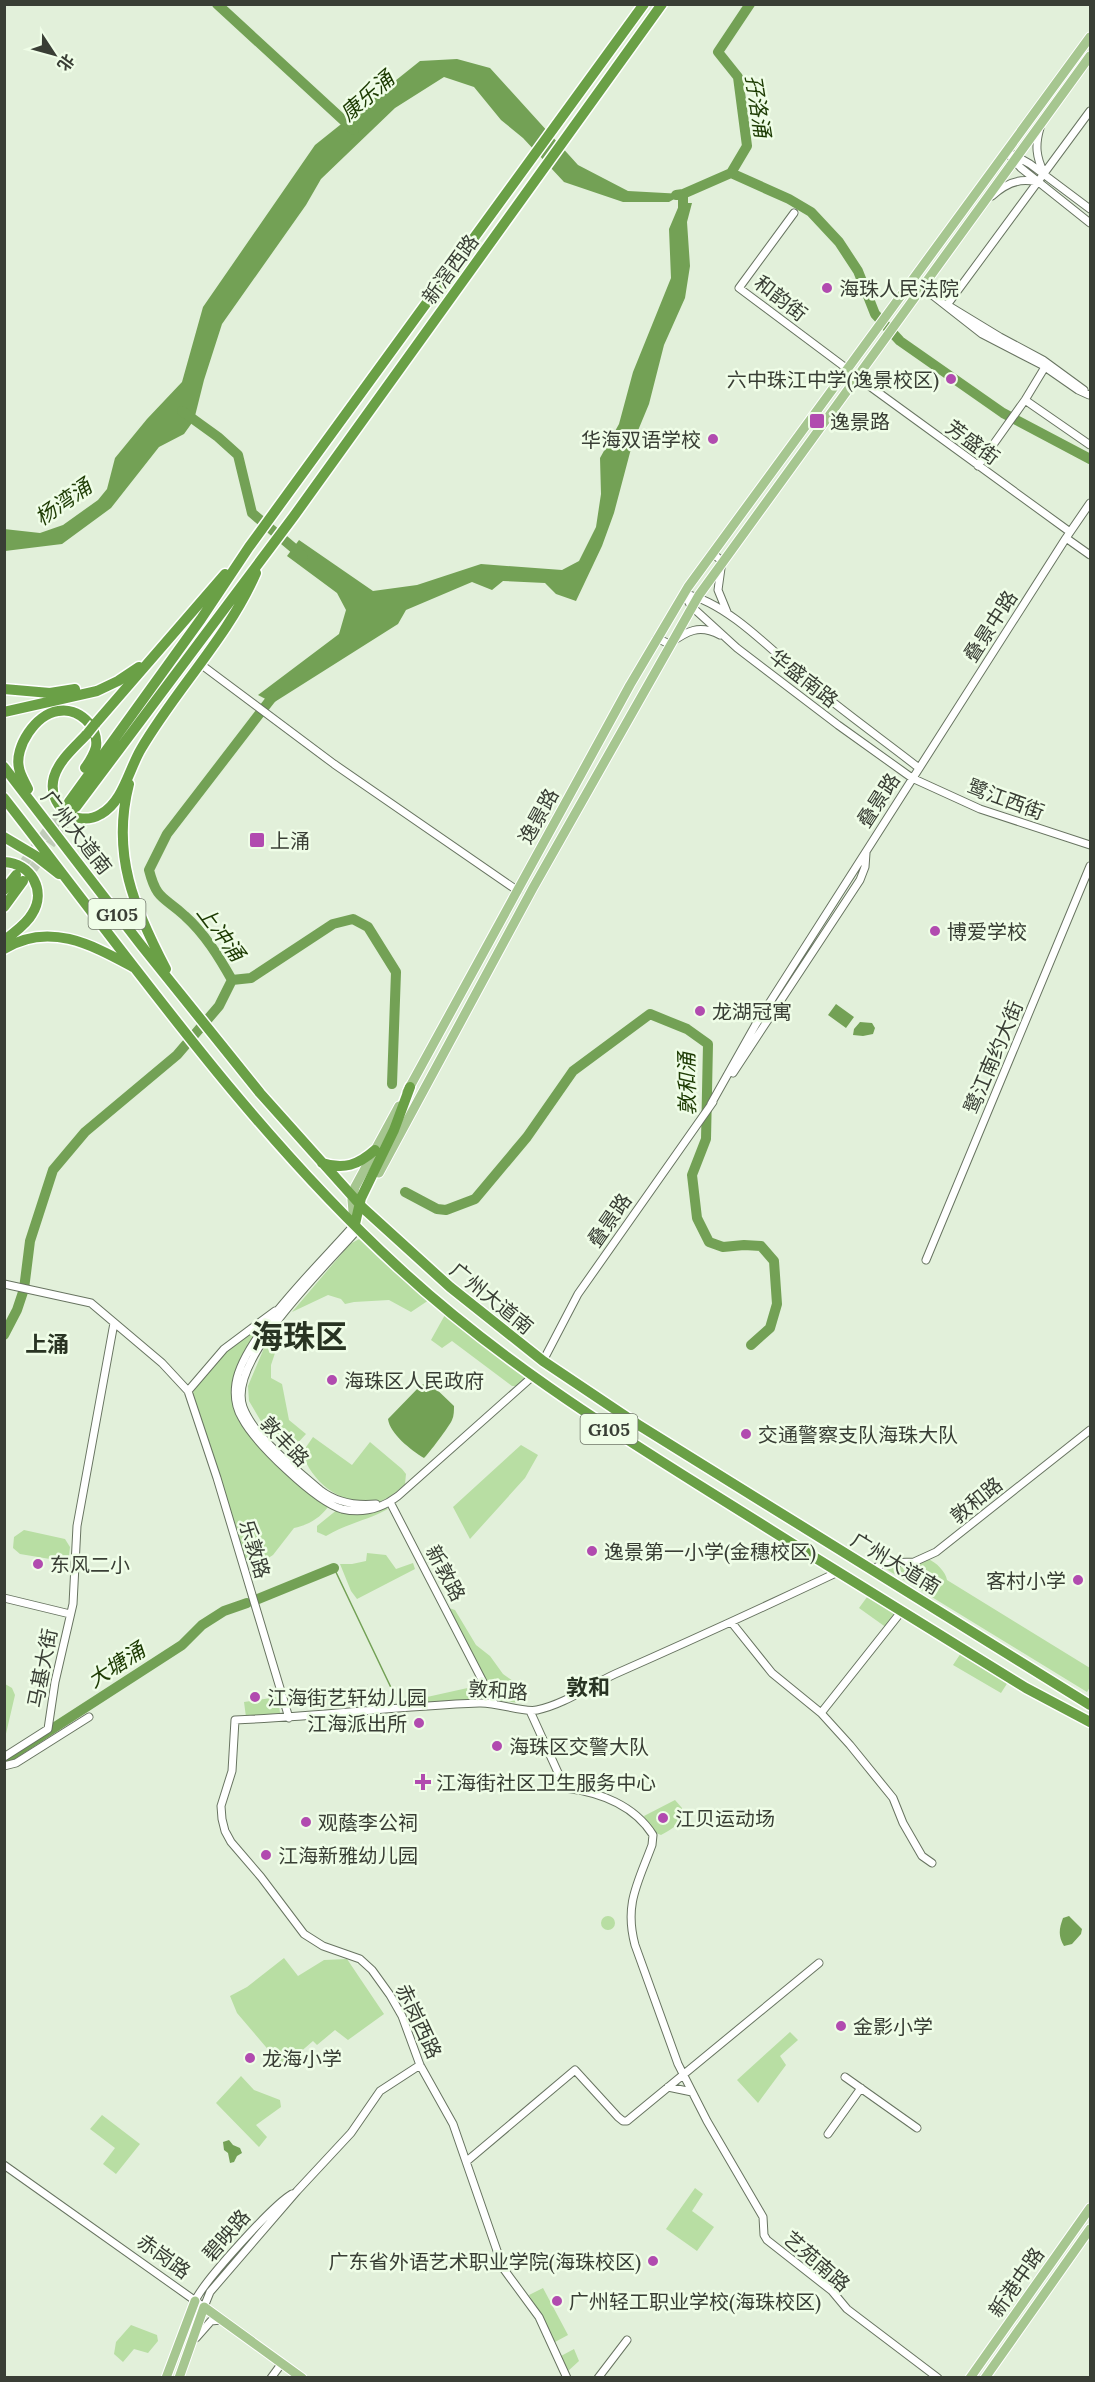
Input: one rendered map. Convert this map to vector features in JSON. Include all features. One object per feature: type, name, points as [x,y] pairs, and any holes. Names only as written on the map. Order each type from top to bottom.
[{"type":"highway","name":"新滘西路","points":[[249,547],[644,4]]},
{"type":"highway","name":"新滘西路","points":[[265,554],[663,4]]},
{"type":"highway","points":[[249,547],[57,769],[52,786],[59,807],[68,814],[83,819],[99,816],[113,803],[145,742],[252,584],[265,554]]},
{"type":"highway","points":[[69,802],[201,619],[249,547]]},
{"type":"highway","points":[[69,802],[265,554]]},
{"type":"highway","points":[[4,689],[50,693],[95,684],[133,664],[179,626]]},
{"type":"highway","points":[[4,712],[88,694],[106,687],[137,668],[179,626]]},
{"type":"highway","points":[[39,811],[18,767],[20,750],[27,736],[43,718],[60,710],[81,715],[90,725],[96,741],[96,748],[69,802]]},
{"type":"highway","points":[[145,742],[132,772],[124,805],[124,861],[139,917],[178,991]]},
{"type":"highway","name":"广州大道南","points":[[4,767],[260,1093],[357,1206],[408,1251],[482,1314],[543,1361],[637,1424],[1090,1705]]},
{"type":"highway","name":"广州大道南","points":[[4,798],[183,1030],[251,1114],[395,1264],[454,1316],[532,1377],[608,1428],[901,1612],[1048,1701],[1090,1722]]},
{"type":"highway","points":[[4,837],[36,856],[73,886]]},
{"type":"highway","points":[[4,907],[12,874],[12,863],[24,868],[32,875],[38,892],[33,914],[4,941]]},
{"type":"highway","points":[[4,890],[12,874]]},
{"type":"highway","points":[[4,949],[35,937],[58,936],[91,945],[136,969]]},
{"type":"highway","points":[[385,1229],[372,1224],[358,1225],[357,1206],[380,1151],[398,1120],[410,1087]]},
{"type":"highway","points":[[322,1163],[332,1166],[350,1166],[380,1151]]},
{"type":"highway","points":[[339,1207],[357,1206]]},
{"type":"highway","points":[[395,1264],[394,1257],[398,1252],[408,1251]]},
{"type":"main road","name":"逸景路","points":[[380,1151],[383,1136],[398,1108],[657,638],[684,594],[846,368],[1090,37]]},
{"type":"main road","name":"逸景路","points":[[357,1206],[382,1166],[533,888],[691,606],[1090,56]]},
{"type":"main road","name":"新港中路","points":[[970,2378],[1090,2208]]},
{"type":"main road","name":"新港中路","points":[[985,2378],[1090,2229]]},
{"type":"main road","name":"赤岗路","points":[[200,2304],[302,2378]]},
{"type":"main road","name":"碧映路","points":[[179,2378],[200,2304]]},
{"type":"main road","name":"碧映路","points":[[166,2378],[200,2304]]},
{"type":"street","points":[[1041,104],[1051,111]]},
{"type":"street","points":[[947,305],[1090,111]]},
{"type":"street","points":[[1042,123],[1037,157],[1045,175]]},
{"type":"street","points":[[1006,151],[1039,183],[1090,223]]},
{"type":"street","points":[[1016,159],[1045,175],[1090,209]]},
{"type":"street","points":[[972,197],[982,205],[998,190],[1016,181],[1029,180],[1039,183]]},
{"type":"street","name":"和韵街","points":[[794,213],[739,288],[846,368]]},
{"type":"street","points":[[922,287],[1000,337],[1043,360],[1090,395]]},
{"type":"street","points":[[947,305],[952,312],[982,334],[1045,367],[1078,390],[1090,395]]},
{"type":"street","points":[[978,466],[1025,400],[1045,367]]},
{"type":"street","name":"芳盛街","points":[[857,376],[1068,535],[1090,555]]},
{"type":"street","points":[[1025,400],[1090,445]]},
{"type":"street","name":"叠景中路","points":[[919,768],[1090,503]]},
{"type":"street","points":[[712,553],[722,561],[718,590],[728,615]]},
{"type":"street","points":[[684,594],[698,596],[728,615],[823,694],[919,768]]},
{"type":"street","name":"华盛南路","points":[[684,594],[691,606],[725,638],[824,715],[912,778]]},
{"type":"street","points":[[657,638],[669,644],[692,629],[707,629],[725,638]]},
{"type":"street","points":[[199,663],[334,764],[518,891]]},
{"type":"street","name":"叠景路","points":[[543,1361],[578,1294],[711,1104],[752,1030],[919,768]]},
{"type":"street","name":"鹭江西街","points":[[912,778],[980,809],[1090,845]]},
{"type":"street","name":"鹭江南约大街","points":[[926,1260],[1090,866]]},
{"type":"street","points":[[523,882],[533,888]]},
{"type":"street","name":"敦丰路","points":[[358,1225],[286,1302],[259,1336],[238,1372],[236,1401],[243,1420],[260,1442],[325,1501],[352,1510],[375,1509],[390,1502],[532,1377]]},
{"type":"street","name":"敦丰路","points":[[358,1225],[258,1346],[244,1375],[241,1400],[260,1434],[327,1496],[356,1505],[390,1502]]},
{"type":"street","points":[[8,1285],[91,1303],[162,1364],[188,1391],[224,1349],[286,1302]]},
{"type":"street","name":"马基大街","points":[[4,1757],[48,1729],[52,1697],[73,1604],[77,1526],[114,1323]]},
{"type":"street","name":"乐敦路","points":[[188,1391],[217,1478],[289,1718]]},
{"type":"street","name":"敦和路","points":[[871,1570],[884,1563],[921,1560],[936,1552],[1090,1430]]},
{"type":"street","name":"新敦路","points":[[390,1502],[494,1703]]},
{"type":"street","name":"敦和路","points":[[235,1720],[289,1718],[414,1706],[494,1703],[530,1711],[556,1704],[599,1681],[732,1623],[838,1572]]},
{"type":"street","points":[[4,1598],[70,1614]]},
{"type":"street","points":[[821,1713],[901,1612]]},
{"type":"street","points":[[732,1623],[772,1673],[821,1713],[850,1745],[893,1798],[903,1823],[922,1856],[932,1863]]},
{"type":"street","name":"艺苑南路","points":[[530,1711],[565,1788],[593,1792],[611,1801],[639,1818],[653,1835],[652,1845],[630,1911],[630,1928],[640,1962],[683,2074],[763,2217],[767,2240],[832,2291],[847,2309],[938,2378]]},
{"type":"street","points":[[4,1766],[16,1763],[89,1717]]},
{"type":"street","name":"赤岗西路","points":[[235,1720],[232,1771],[221,1811],[225,1831],[231,1842],[304,1934],[323,1946],[360,1959],[372,1970],[402,2016],[420,2065],[443,2104],[467,2161],[503,2268],[539,2317],[567,2378]]},
{"type":"street","points":[[467,2161],[574,2070],[623,2121],[627,2121],[819,1963]]},
{"type":"street","name":"碧映路","points":[[200,2304],[207,2283],[276,2205],[297,2191],[351,2133],[380,2091],[420,2065]]},
{"type":"street","points":[[845,2077],[917,2128]]},
{"type":"street","points":[[668,2087],[692,2092]]},
{"type":"street","points":[[828,2134],[861,2088]]},
{"type":"street","name":"赤岗路","points":[[4,2164],[200,2304]]},
{"type":"street","points":[[189,2348],[206,2325],[215,2320],[221,2320]]},
{"type":"street","points":[[598,2378],[627,2340]]},
{"type":"street","points":[[271,2378],[282,2363]]},
{"type":"shaded area","points":[[457,59],[490,68],[578,165],[628,191],[683,194],[669,202],[623,202],[564,182],[523,138],[501,120],[474,87],[444,77],[395,108],[321,179],[306,205],[222,324],[194,420],[184,434],[159,447],[111,508],[62,544],[5,551],[4,529],[40,533],[63,525],[98,500],[107,489],[115,458],[182,382],[203,307],[315,145],[420,61]]},
{"type":"shaded area","points":[[680,203],[692,203],[687,222],[690,266],[685,298],[664,345],[649,404],[632,445],[614,513],[602,546],[576,601],[556,594],[545,583],[503,581],[492,590],[472,582],[406,610],[398,624],[273,703],[258,695],[339,634],[346,610],[337,593],[287,556],[299,540],[373,591],[417,585],[481,564],[562,570],[579,561],[596,527],[601,494],[600,458],[619,424],[633,372],[671,278],[669,229]]},
{"type":"shaded area","points":[[836,1004],[854,1017],[846,1028],[828,1015]]},
{"type":"shaded area","points":[[860,1022],[872,1023],[875,1028],[873,1034],[853,1035],[854,1029]]},
{"type":"shaded area","points":[[361,1238],[429,1300],[411,1312],[389,1300],[345,1304],[341,1299],[328,1295],[292,1312],[350,1244]]},
{"type":"shaded area","points":[[276,1312],[266,1323],[233,1386],[233,1402],[240,1420],[266,1454],[299,1485],[328,1507],[313,1521],[294,1528],[273,1555],[259,1564],[244,1557],[193,1393],[207,1370],[218,1359]]},
{"type":"shaded area","points":[[446,1313],[528,1377],[516,1386],[512,1386],[452,1341],[442,1348],[431,1340]]},
{"type":"shaded area","points":[[270,1334],[280,1338],[271,1365],[271,1378],[282,1384],[289,1420],[306,1434],[294,1447],[281,1445],[262,1423],[249,1401],[248,1386]]},
{"type":"shaded area","points":[[430,1383],[454,1406],[454,1413],[448,1427],[424,1458],[397,1436],[388,1419],[421,1385]]},
{"type":"shaded area","points":[[313,1437],[352,1465],[370,1442],[402,1469],[406,1474],[405,1484],[389,1497],[377,1502],[352,1500],[330,1491],[313,1474],[302,1453]]},
{"type":"shaded area","points":[[521,1445],[538,1455],[525,1478],[470,1539],[453,1507]]},
{"type":"shaded area","points":[[386,1507],[388,1509],[326,1536],[317,1532],[317,1526],[338,1509]]},
{"type":"shaded area","points":[[24,1530],[65,1539],[70,1547],[69,1556],[62,1561],[20,1554],[13,1548],[14,1537]]},
{"type":"shaded area","points":[[367,1553],[386,1555],[396,1569],[413,1563],[415,1569],[357,1599],[351,1591],[340,1564],[366,1561]]},
{"type":"shaded area","points":[[928,1559],[940,1568],[947,1580],[1090,1668],[1090,1687],[1087,1692],[886,1569],[890,1565]]},
{"type":"shaded area","points":[[870,1593],[897,1612],[887,1628],[859,1608]]},
{"type":"shaded area","points":[[449,1608],[455,1610],[476,1645],[490,1656],[503,1674],[513,1681],[521,1695],[519,1703],[496,1700]]},
{"type":"shaded area","points":[[963,1650],[1010,1679],[1001,1693],[953,1665]]},
{"type":"shaded area","points":[[5,1684],[12,1688],[15,1695],[5,1738]]},
{"type":"shaded area","points":[[481,1685],[489,1697],[487,1700],[412,1705],[400,1703]]},
{"type":"shaded area","points":[[278,1697],[280,1713],[246,1717],[244,1702]]},
{"type":"shaded area","name":"江贝运动场","points":[[675,1800],[682,1808],[679,1822],[661,1835],[658,1834],[644,1816]]},
{"type":"shaded area","points":[[605,1916],[611,1916],[615,1923],[611,1930],[605,1930],[601,1926],[601,1920]]},
{"type":"shaded area","points":[[1069,1916],[1082,1929],[1081,1934],[1072,1944],[1064,1946],[1060,1929],[1063,1918]]},
{"type":"shaded area","points":[[284,1958],[298,1976],[324,1960],[347,1959],[384,2014],[348,2040],[335,2030],[317,2045],[313,2041],[283,2067],[237,2013],[230,1996],[247,1987]]},
{"type":"shaded area","points":[[790,2032],[798,2040],[780,2056],[786,2065],[758,2103],[737,2080]]},
{"type":"shaded area","points":[[241,2076],[254,2090],[280,2100],[281,2107],[256,2125],[267,2137],[259,2147],[216,2103]]},
{"type":"shaded area","points":[[102,2115],[140,2144],[116,2174],[103,2164],[115,2148],[90,2129]]},
{"type":"shaded area","points":[[229,2140],[240,2148],[242,2153],[230,2163],[223,2142]]},
{"type":"shaded area","points":[[695,2188],[703,2194],[692,2211],[714,2227],[697,2251],[666,2229]]},
{"type":"shaded area","points":[[543,2288],[568,2335],[555,2342],[529,2295]]},
{"type":"shaded area","points":[[131,2325],[157,2335],[158,2341],[148,2353],[134,2349],[123,2362],[114,2354],[116,2342]]},
{"type":"shaded area","points":[[574,2349],[579,2361],[567,2372],[561,2356]]},
{"type":"waterway","name":"康乐涌","points":[[217,4],[354,130]]},
{"type":"waterway","name":"孖洛涌","points":[[676,195],[731,173],[747,146],[738,77],[718,52],[750,4]]},
{"type":"waterway","points":[[731,173],[789,199],[811,212],[839,242],[858,271],[875,314],[900,341],[1003,413],[1090,459]]},
{"type":"waterway","points":[[683,194],[683,215]]},
{"type":"waterway","points":[[182,411],[238,455],[252,513],[303,556]]},
{"type":"waterway","name":"上冲涌","points":[[4,1335],[17,1310],[24,1289],[30,1241],[53,1170],[85,1132],[177,1055],[219,1006],[232,980],[217,954],[199,930],[158,893],[149,870],[167,834],[277,691]]},
{"type":"waterway","name":"敦和涌","points":[[232,980],[251,978],[333,924],[353,919],[368,927],[396,972],[392,1084]]},
{"type":"waterway","name":"敦和涌","points":[[405,1192],[437,1209],[446,1210],[475,1199],[527,1137],[573,1071],[650,1014],[687,1029],[708,1044],[706,1139],[692,1175],[697,1218],[709,1242],[723,1247],[761,1246],[774,1261],[777,1304],[770,1328],[751,1345]]},
{"type":"waterway","points":[[334,1568],[395,1696]]},
{"type":"waterway","name":"大塘涌","points":[[258,1599],[334,1568]]},
{"type":"waterway","name":"大塘涌","points":[[4,1760],[182,1645],[202,1625],[224,1611],[247,1603]]},
{"type":"tunnel","points":[[16,874],[67,804]]},
{"type":"tunnel","points":[[24,881],[76,808]]},
{"type":"place","name":"海珠人民法院","points":[[827,288]]},
{"type":"place","name":"六中珠江中学(逸景校区)","points":[[951,379]]},
{"type":"place","name":"逸景路","points":[[817,421]]},
{"type":"place","name":"华海双语学校","points":[[713,439]]},
{"type":"place","name":"上涌","points":[[257,840]]},
{"type":"place","name":"博爱学校","points":[[935,931]]},
{"type":"place","name":"龙湖冠寓","points":[[700,1011]]},
{"type":"place","name":"海珠区人民政府","points":[[332,1380]]},
{"type":"place","name":"交通警察支队海珠大队","points":[[746,1434]]},
{"type":"place","name":"逸景第一小学(金穗校区)","points":[[592,1551]]},
{"type":"place","name":"东风二小","points":[[38,1564]]},
{"type":"place","name":"客村小学","points":[[1078,1580]]},
{"type":"place","name":"江海街艺轩幼儿园","points":[[255,1697]]},
{"type":"place","name":"江海派出所","points":[[419,1723]]},
{"type":"place","name":"海珠区交警大队","points":[[497,1746]]},
{"type":"place","name":"江海街社区卫生服务中心","points":[[423,1782]]},
{"type":"place","name":"江贝运动场","points":[[663,1818]]},
{"type":"place","name":"观蔭李公祠","points":[[306,1822]]},
{"type":"place","name":"江海新雅幼儿园","points":[[266,1855]]},
{"type":"place","name":"金影小学","points":[[841,2026]]},
{"type":"place","name":"龙海小学","points":[[250,2058]]},
{"type":"place","name":"广东省外语艺术职业学院(海珠校区)","points":[[653,2261]]},
{"type":"place","name":"广州轻工职业学校(海珠校区)","points":[[557,2301]]},
{"type":"district","name":"海珠区","points":[[299,1336]]},
{"type":"district","name":"上涌","points":[[47,1344]]},
{"type":"district","name":"敦和","points":[[588,1687]]},
{"type":"water label","name":"杨湾涌","points":[[63,502]]}]
